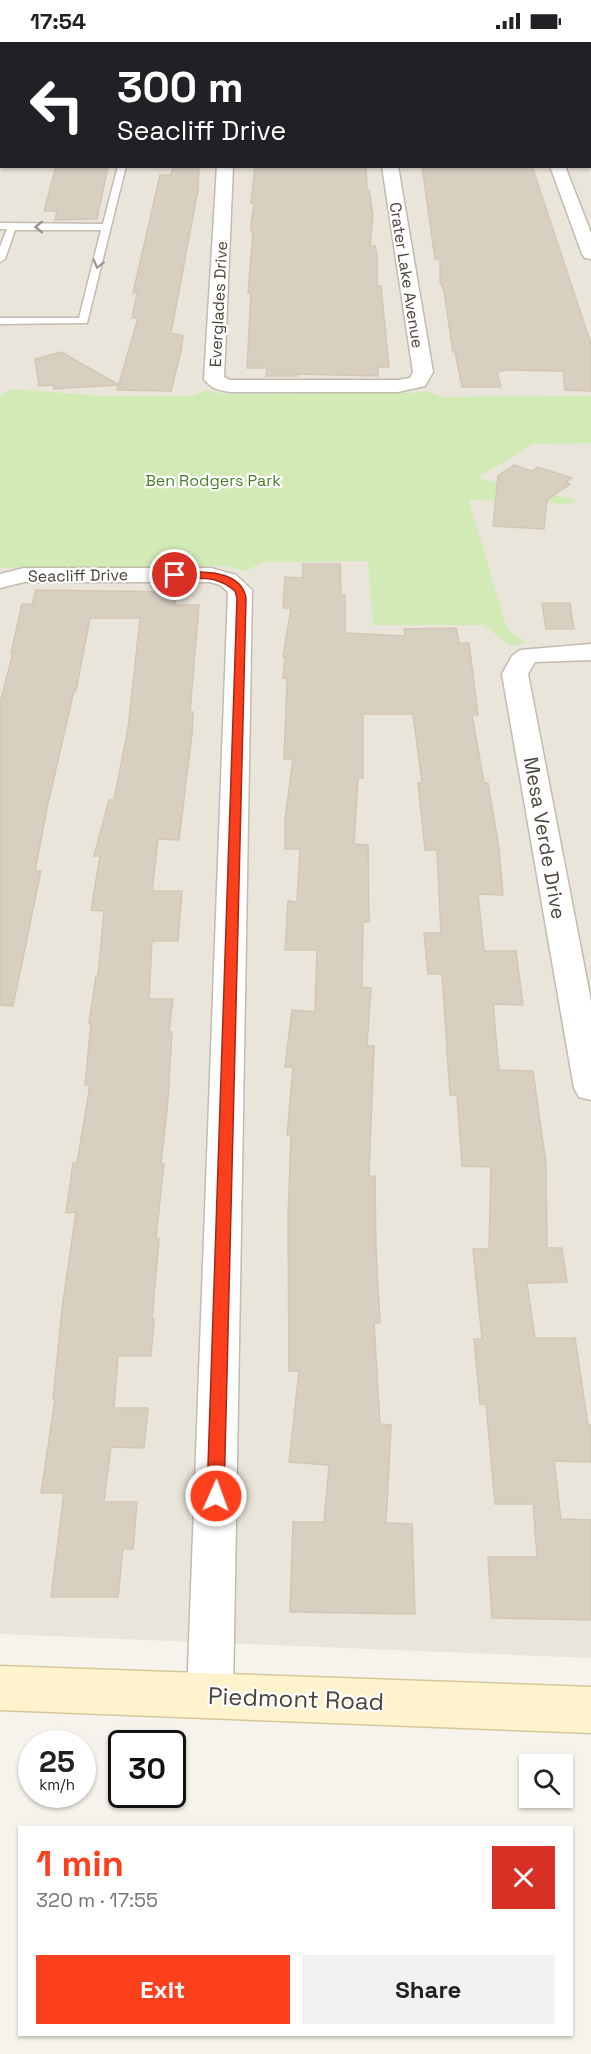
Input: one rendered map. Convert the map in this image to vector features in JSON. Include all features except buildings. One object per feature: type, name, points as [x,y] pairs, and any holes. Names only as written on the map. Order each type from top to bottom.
[{"type":"main road","name":"Piedmont Road","points":[[0,1688],[591,1710]]},
{"type":"street","name":"Everglades Drive","points":[[225,168],[214,379],[220,384],[230,386],[398,386],[418,382]]},
{"type":"street","name":"Crater Lake Avenue","points":[[390,168],[423,372],[418,382]]},
{"type":"street","points":[[558,168],[591,254]]},
{"type":"street","name":"Seacliff Drive","points":[[0,581],[24,575],[199,574],[228,580],[240,590],[242,598],[210,1695]]},
{"type":"street","name":"Mesa Verde Drive","points":[[591,652],[545,652],[529,655],[520,661],[515,674],[591,1088]]},
{"type":"lane","points":[[0,321],[83,321],[122,168]]},
{"type":"lane","points":[[0,226],[107,227]]},
{"type":"lane","points":[[0,259],[12,227]]},
{"type":"shaded area","points":[[0,168],[591,168],[591,1658],[0,1634]]},
{"type":"green space","name":"Ben Rodgers Park","points":[[13,389],[102,396],[192,396],[206,390],[224,394],[426,391],[443,397],[591,396],[591,443],[533,444],[477,478],[576,500],[573,504],[469,500],[507,629],[527,643],[512,646],[482,625],[373,625],[368,561],[262,562],[246,571],[225,566],[0,568],[0,395]]},
{"type":"route","points":[[175,575],[210,575],[228,580],[240,590],[242,598],[216,1496]]}]
